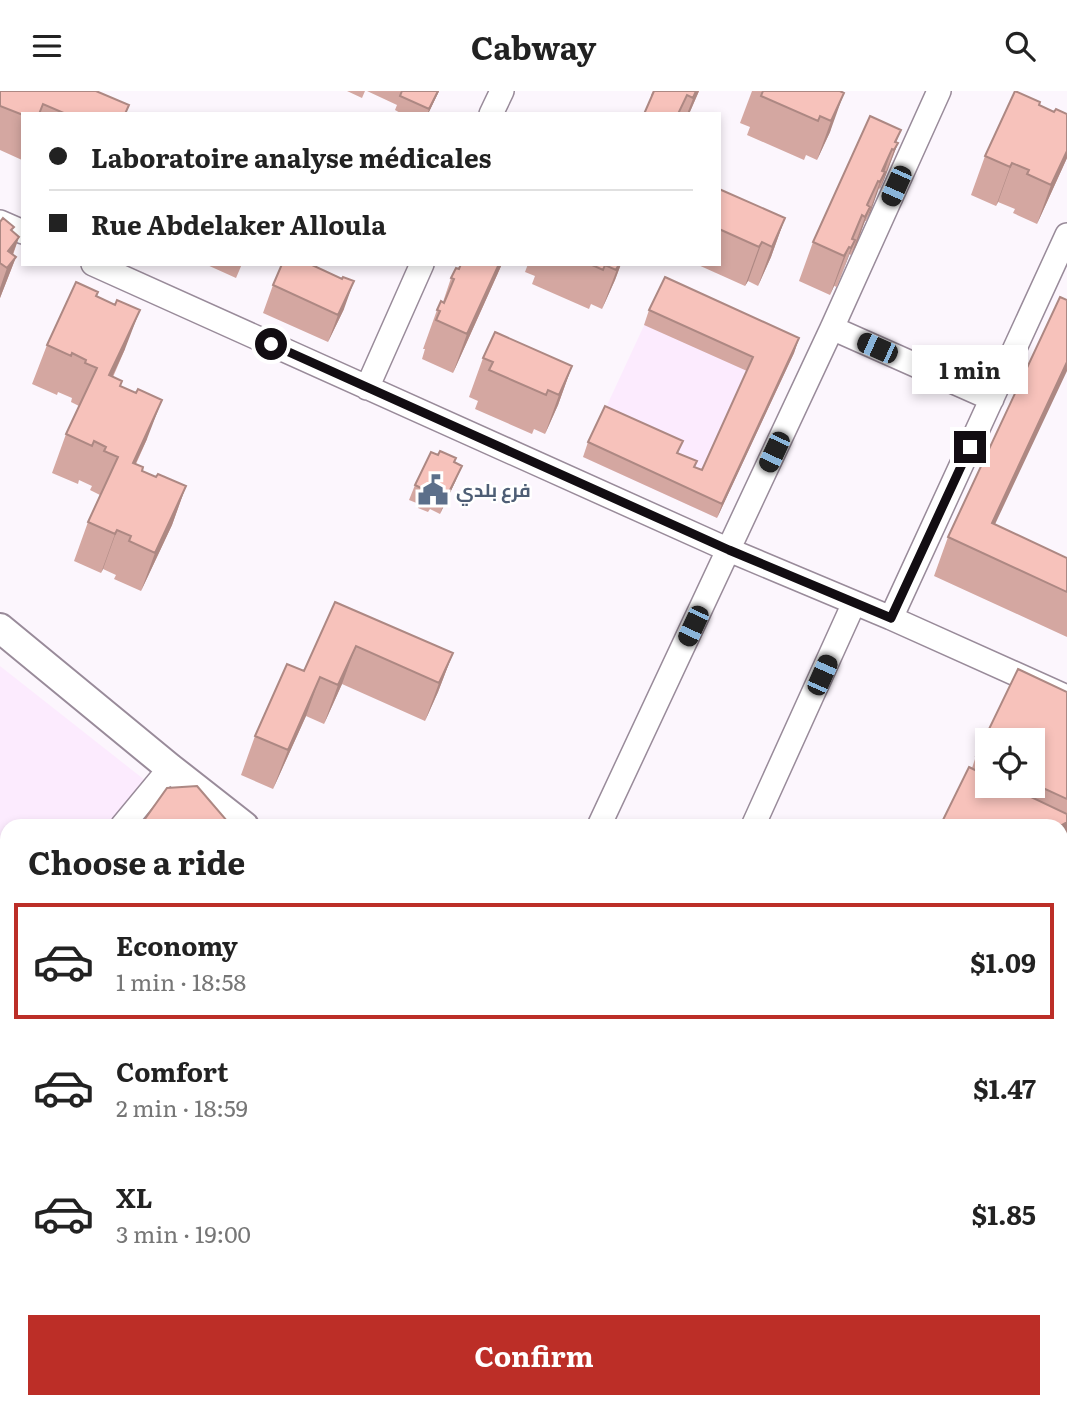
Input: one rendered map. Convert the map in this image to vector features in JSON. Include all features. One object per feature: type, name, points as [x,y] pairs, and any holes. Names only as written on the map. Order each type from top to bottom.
[{"type":"street","points":[[492,112],[502,91]]},
{"type":"street","points":[[602,819],[832,328],[939,91]]},
{"type":"street","points":[[0,222],[21,231]]},
{"type":"street","points":[[891,618],[1067,235]]},
{"type":"street","points":[[97,266],[729,550],[891,618],[1067,697]]},
{"type":"street","points":[[367,388],[421,266]]},
{"type":"street","points":[[832,328],[992,398]]},
{"type":"street","points":[[756,819],[855,603]]},
{"type":"street","points":[[0,628],[234,819]]},
{"type":"street","points":[[128,819],[170,768]]},
{"type":"shaded area","points":[[660,291],[794,353],[717,518],[583,457]]},
{"type":"shaded area","points":[[0,666],[146,781],[114,819],[0,819]]},
{"type":"building","points":[[0,91],[96,91],[129,105],[126,112],[61,112],[43,104],[40,112],[21,112],[21,114],[0,106]]},
{"type":"building","points":[[402,91],[438,91],[429,109],[400,96]]},
{"type":"building","points":[[654,91],[696,91],[693,98],[687,95],[679,112],[645,112]]},
{"type":"building","points":[[763,91],[844,93],[831,121],[820,116],[818,121],[761,96]]},
{"type":"building","points":[[1015,91],[1040,102],[1039,105],[1054,112],[1056,109],[1067,114],[1067,151],[1051,185],[1027,174],[1029,170],[1012,163],[1010,167],[985,156]]},
{"type":"building","points":[[870,116],[901,130],[895,142],[898,143],[894,150],[892,149],[882,171],[885,172],[867,205],[870,207],[865,217],[862,215],[852,239],[855,240],[844,256],[813,242]]},
{"type":"building","points":[[721,190],[785,218],[772,247],[762,242],[759,247],[721,230]]},
{"type":"building","points":[[3,218],[14,227],[11,230],[19,237],[8,251],[16,257],[7,268],[0,263],[0,222]]},
{"type":"building","points":[[281,266],[314,266],[342,279],[343,277],[354,281],[338,315],[273,285]]},
{"type":"building","points":[[460,266],[498,266],[467,334],[436,320],[440,311],[437,310],[441,301],[444,303],[454,279],[451,278],[456,268],[459,269]]},
{"type":"building","points":[[665,277],[799,338],[722,504],[588,442],[605,406],[683,441],[677,453],[697,461],[694,467],[702,470],[753,357],[649,310]]},
{"type":"building","points":[[76,282],[98,292],[96,296],[115,305],[117,300],[140,310],[109,375],[122,381],[120,386],[136,393],[138,389],[162,400],[133,463],[143,467],[142,471],[156,477],[158,474],[186,486],[155,553],[129,541],[131,536],[117,530],[115,534],[88,522],[118,457],[104,451],[106,447],[94,441],[92,446],[66,434],[97,368],[72,353],[71,356],[47,345]]},
{"type":"building","points":[[1060,297],[1067,300],[1067,362],[992,523],[1067,558],[1067,592],[948,537]]},
{"type":"building","points":[[495,332],[572,366],[559,395],[548,390],[546,395],[489,370],[493,362],[483,358]]},
{"type":"building","name":"فرع بلدي","points":[[440,451],[456,458],[454,462],[462,466],[445,500],[435,495],[433,498],[415,485],[431,452],[438,455]]},
{"type":"building","points":[[335,602],[453,653],[439,683],[356,646],[338,685],[320,677],[288,750],[255,736],[287,664],[304,671]]},
{"type":"building","points":[[1018,669],[1067,692],[1067,799],[1045,789],[1045,728],[990,728]]},
{"type":"building","points":[[969,767],[975,770],[975,798],[1033,798],[1067,814],[1067,819],[943,819]]},
{"type":"building","points":[[197,786],[225,819],[145,819],[167,788]]},
{"type":"place","name":"فرع بلدي","points":[[433,490]]},
{"type":"route","points":[[271,344],[729,550],[891,618],[970,447]]}]
